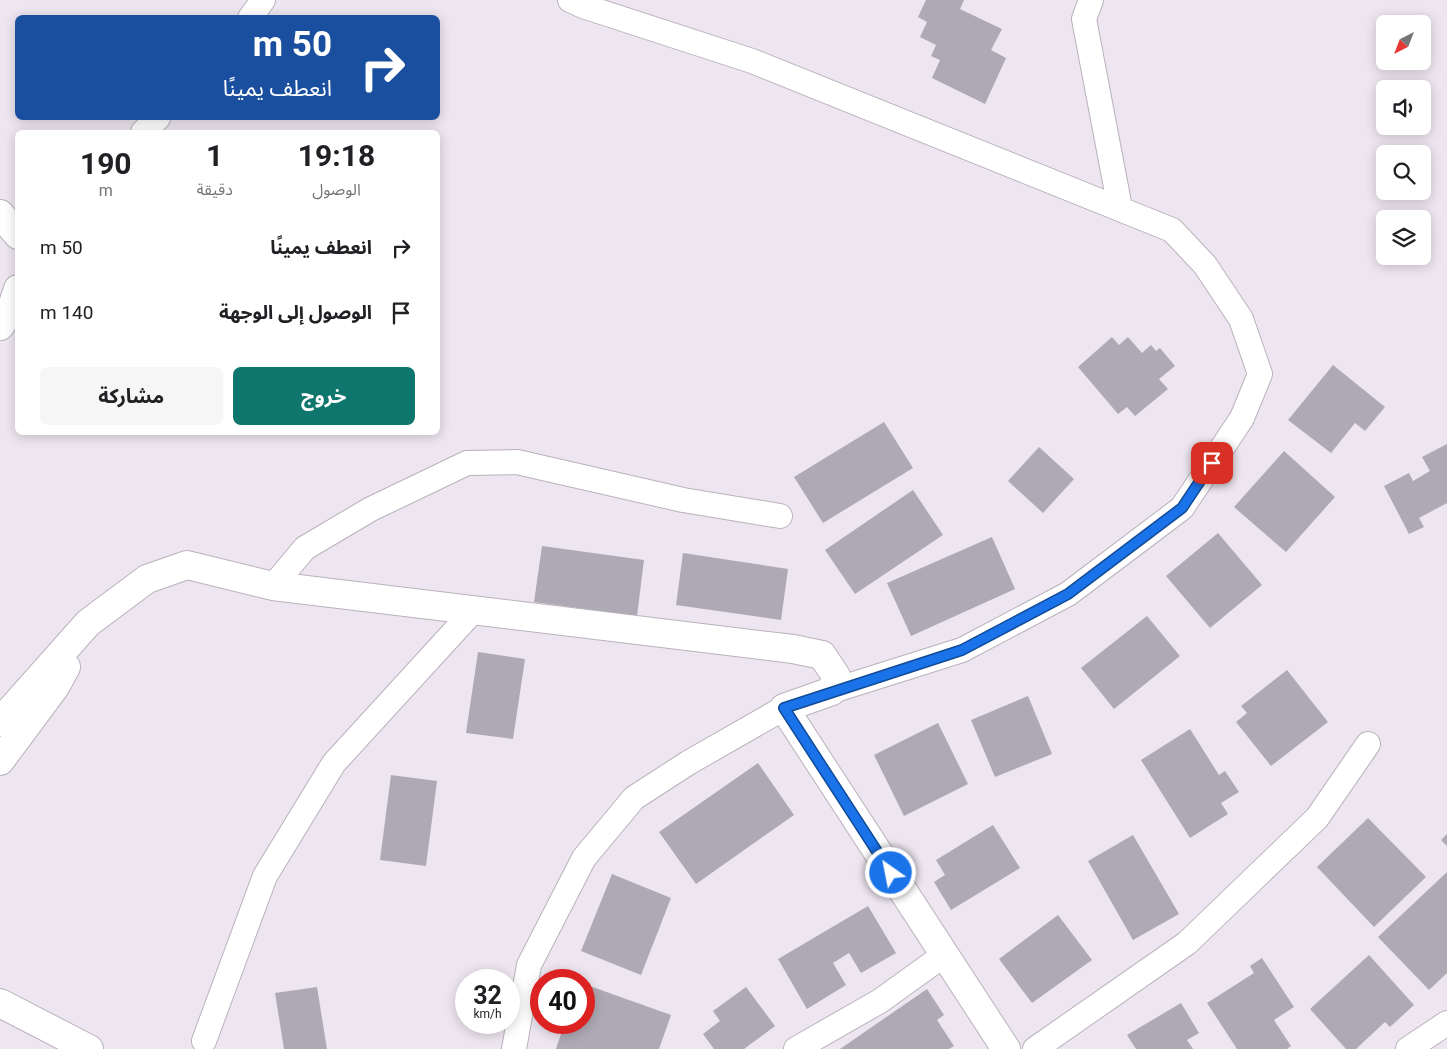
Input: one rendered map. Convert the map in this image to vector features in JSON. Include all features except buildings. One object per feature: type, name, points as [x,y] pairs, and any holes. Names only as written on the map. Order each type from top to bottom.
[{"type":"street","points":[[252,15],[264,0]]},
{"type":"street","points":[[514,1049],[529,965],[584,858],[634,798],[730,738],[784,708],[962,650],[1068,594],[1182,508],[1242,418],[1260,374],[1241,319],[1205,265],[1172,230],[752,61],[583,6],[570,0]]},
{"type":"street","points":[[1091,0],[1084,19],[1120,208]]},
{"type":"street","points":[[145,130],[156,120]]},
{"type":"street","points":[[0,214],[15,232]]},
{"type":"street","points":[[0,326],[12,307],[15,298]]},
{"type":"street","points":[[273,586],[305,548],[372,509],[467,463],[517,462],[683,500],[780,516]]},
{"type":"street","points":[[0,722],[88,623],[147,579],[187,565],[273,586],[792,648],[822,655],[836,676],[832,691]]},
{"type":"street","points":[[204,1041],[265,876],[334,764],[474,610]]},
{"type":"street","points":[[0,761],[55,687],[88,623]]},
{"type":"street","points":[[784,708],[1006,1049]]},
{"type":"street","points":[[1035,1049],[1187,943],[1317,818],[1368,744]]},
{"type":"street","points":[[796,1049],[880,1001],[944,955]]},
{"type":"street","points":[[0,1003],[89,1049]]},
{"type":"street","points":[[1408,1049],[1447,1023]]},
{"type":"route","points":[[891,873],[784,708],[962,650],[1068,594],[1182,508],[1212,463]]}]
